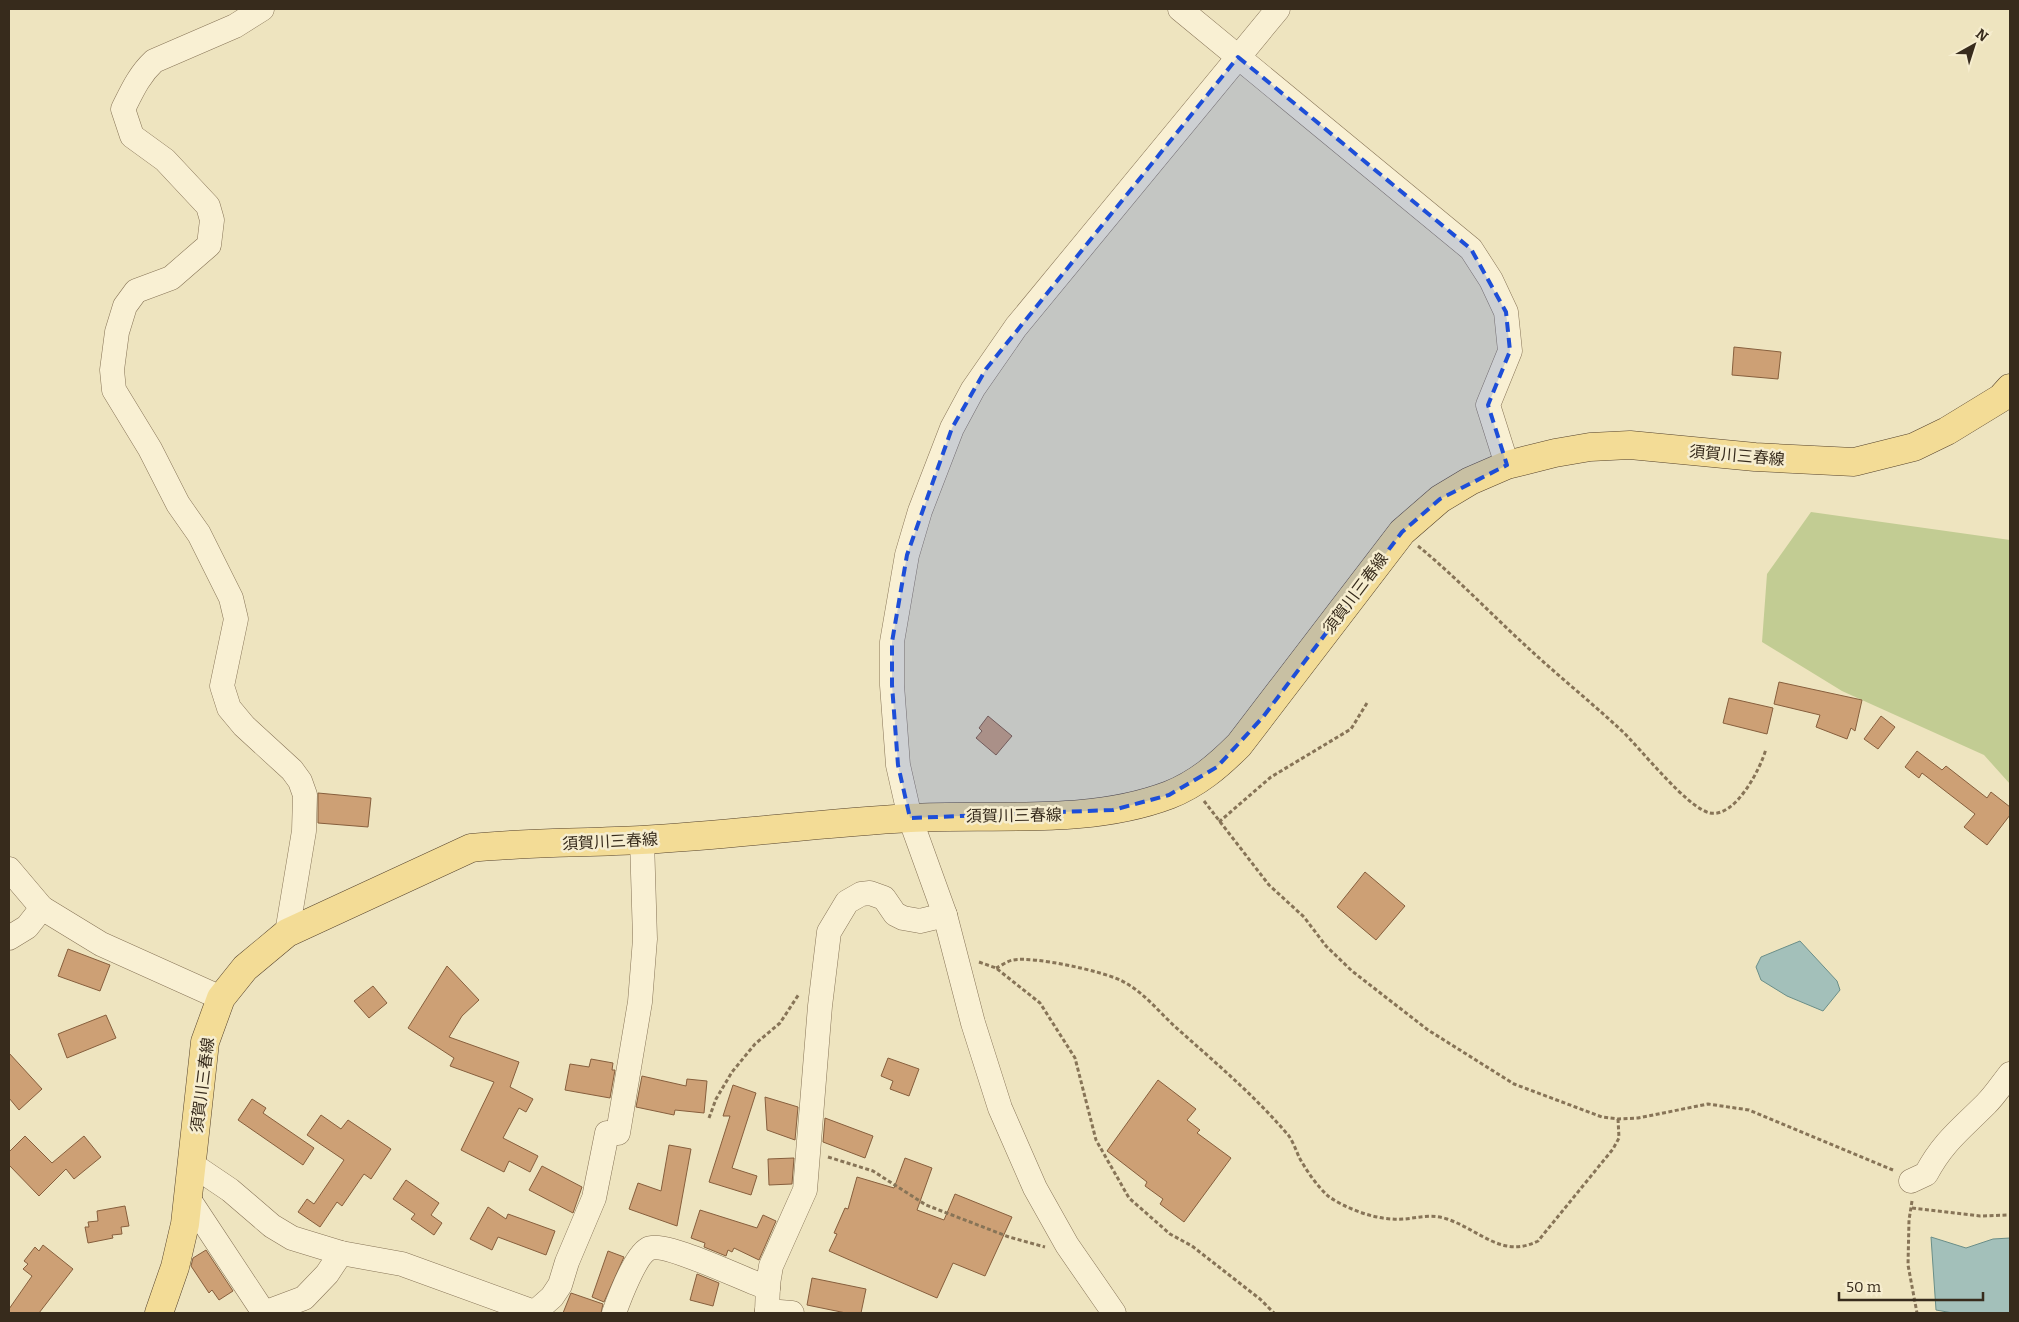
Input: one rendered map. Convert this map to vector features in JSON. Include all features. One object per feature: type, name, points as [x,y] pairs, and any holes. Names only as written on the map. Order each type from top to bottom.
[{"type":"main road","name":"須賀川三春線","points":[[159,1313],[175,1267],[188,1198],[205,1042],[220,998],[245,968],[287,933],[471,848],[503,844],[642,840],[910,818],[1078,814],[1113,810],[1169,795],[1192,784],[1217,767],[1239,745],[1402,532],[1440,499],[1470,481],[1507,465],[1590,447],[1630,445],[1755,458],[1854,462],[1914,447],[1947,431],[2001,398],[2010,388]]},
{"type":"street","points":[[262,9],[235,26],[154,61],[144,70],[123,109],[132,136],[165,160],[208,206],[212,220],[208,245],[171,278],[136,291],[125,306],[118,332],[112,370],[114,390],[150,449],[178,504],[199,534],[231,598],[236,619],[222,686],[229,708],[244,726],[292,770],[300,781],[305,795],[304,831],[287,933]]},
{"type":"street","points":[[1180,9],[1471,249],[1491,280],[1506,312],[1510,351],[1488,405],[1507,465]]},
{"type":"street","points":[[1114,1313],[1067,1245],[1036,1188],[1000,1108],[973,1023],[944,916],[910,818],[898,765],[892,685],[892,642],[907,555],[920,511],[952,428],[973,389],[1016,327],[1278,9]]},
{"type":"street","points":[[193,1165],[230,1190],[266,1221],[286,1234],[306,1243],[402,1264],[536,1313],[552,1297],[560,1285],[567,1262],[594,1198],[613,1133],[640,993],[645,938],[642,840]]},
{"type":"street","points":[[9,869],[42,908],[101,944],[220,998]]},
{"type":"street","points":[[792,1313],[767,1312],[768,1288],[771,1266],[805,1190],[822,982],[828,932],[847,902],[870,893],[884,898],[895,914],[911,920],[920,921],[944,916]]},
{"type":"street","points":[[9,938],[27,927],[42,908]]},
{"type":"street","points":[[1911,1180],[1926,1174],[1935,1158],[1954,1133],[1986,1103],[2010,1074]]},
{"type":"street","points":[[188,1198],[264,1313],[304,1298],[326,1274],[341,1252]]},
{"type":"street","points":[[614,1313],[640,1257],[648,1248],[662,1247],[685,1254],[768,1288]]},
{"type":"path","points":[[1402,532],[1560,678],[1622,731],[1686,798],[1701,809],[1709,813],[1721,814],[1732,806],[1752,779],[1766,749]]},
{"type":"path","points":[[1219,822],[1271,777],[1351,729],[1367,702]]},
{"type":"path","points":[[1192,784],[1219,822],[1269,885],[1304,917],[1326,946],[1369,986],[1402,1012],[1473,1060],[1514,1084],[1602,1117],[1618,1119],[1638,1118],[1708,1104],[1749,1110],[1870,1160],[1911,1180],[1912,1208],[1909,1220],[1908,1265],[1917,1313]]},
{"type":"path","points":[[954,956],[996,968],[1040,1003],[1075,1058],[1096,1140],[1129,1198],[1170,1234],[1199,1252],[1260,1299],[1274,1313]]},
{"type":"path","points":[[996,968],[1013,960],[1041,962],[1095,972],[1120,980],[1139,992],[1178,1030],[1232,1076],[1279,1125],[1291,1139],[1306,1169],[1328,1195],[1362,1212],[1377,1217],[1392,1220],[1435,1216],[1449,1220],[1506,1247],[1530,1245],[1538,1241],[1613,1149],[1619,1138],[1618,1119]]},
{"type":"path","points":[[709,1118],[724,1084],[742,1057],[780,1023],[809,983],[822,982]]},
{"type":"path","points":[[808,1150],[874,1171],[926,1205],[1008,1237],[1037,1246],[1055,1249],[1067,1245]]},
{"type":"path","points":[[1912,1208],[1980,1216],[2010,1215]]},
{"type":"highlighted area","points":[[1238,57],[1471,249],[1506,312],[1510,351],[1488,405],[1507,465],[1440,499],[1402,532],[1263,717],[1217,767],[1169,795],[1113,810],[910,818],[898,765],[892,685],[892,642],[907,555],[952,428],[986,369]]},
{"type":"green space","points":[[1811,512],[2010,540],[2010,784],[1984,755],[1842,691],[1762,642],[1767,574]]},
{"type":"water","points":[[1800,941],[1837,981],[1840,990],[1823,1011],[1787,996],[1761,980],[1756,967],[1761,957]]},
{"type":"water","points":[[1931,1237],[1966,1248],[1993,1239],[2010,1238],[2010,1313],[1953,1313],[1936,1310]]},
{"type":"building","points":[[1734,347],[1781,352],[1778,379],[1732,375]]},
{"type":"building","points":[[1779,682],[1862,700],[1855,731],[1851,728],[1847,739],[1816,727],[1820,715],[1774,704]]},
{"type":"building","points":[[1729,698],[1773,708],[1767,734],[1723,723]]},
{"type":"building","points":[[988,716],[1012,736],[996,755],[976,738],[982,731],[979,728]]},
{"type":"building","points":[[1881,716],[1895,727],[1878,749],[1864,739]]},
{"type":"building","points":[[1917,751],[1942,770],[1946,766],[1987,798],[1991,792],[2010,807],[2010,815],[1987,845],[1964,827],[1975,814],[1922,773],[1919,778],[1905,767]]},
{"type":"building","points":[[318,793],[371,798],[368,827],[318,823]]},
{"type":"building","points":[[1365,872],[1405,906],[1376,940],[1337,907]]},
{"type":"building","points":[[68,949],[110,965],[100,991],[58,976]]},
{"type":"building","points":[[447,966],[479,1000],[462,1016],[449,1037],[519,1062],[510,1087],[533,1099],[526,1112],[519,1108],[503,1138],[538,1156],[530,1172],[509,1161],[504,1172],[461,1150],[494,1082],[450,1066],[454,1058],[408,1028]]},
{"type":"building","points":[[373,986],[387,1003],[369,1018],[354,1001]]},
{"type":"building","points":[[106,1015],[116,1038],[67,1058],[58,1034]]},
{"type":"building","points":[[9,1053],[42,1089],[19,1110],[9,1098]]},
{"type":"building","points":[[888,1058],[919,1069],[909,1096],[890,1089],[893,1081],[881,1076]]},
{"type":"building","points":[[591,1059],[613,1063],[612,1070],[615,1070],[610,1098],[565,1090],[570,1064],[589,1067]]},
{"type":"building","points":[[642,1076],[686,1086],[687,1079],[707,1081],[704,1113],[675,1110],[674,1115],[636,1107]]},
{"type":"building","points":[[1158,1080],[1196,1109],[1187,1120],[1200,1130],[1197,1133],[1231,1158],[1184,1222],[1160,1204],[1163,1199],[1145,1186],[1147,1182],[1107,1151]]},
{"type":"building","points":[[733,1085],[756,1093],[732,1168],[757,1176],[751,1195],[709,1182],[730,1116],[723,1116]]},
{"type":"building","points":[[765,1097],[798,1107],[795,1140],[767,1130]]},
{"type":"building","points":[[252,1099],[266,1108],[263,1113],[314,1148],[303,1165],[238,1120]]},
{"type":"building","points":[[321,1115],[341,1129],[348,1120],[391,1149],[371,1179],[364,1174],[342,1206],[337,1202],[320,1227],[298,1212],[307,1199],[314,1204],[344,1160],[307,1135]]},
{"type":"building","points":[[825,1118],[873,1136],[865,1158],[823,1142]]},
{"type":"building","points":[[25,1136],[52,1163],[84,1136],[101,1157],[74,1179],[66,1169],[39,1196],[9,1165],[9,1152]]},
{"type":"building","points":[[669,1145],[691,1149],[677,1226],[629,1209],[638,1183],[661,1191]]},
{"type":"building","points":[[794,1158],[792,1184],[769,1185],[768,1159]]},
{"type":"building","points":[[905,1158],[932,1168],[917,1210],[944,1220],[955,1194],[1012,1217],[985,1276],[953,1263],[937,1298],[829,1251],[837,1234],[834,1233],[845,1208],[848,1209],[857,1177],[894,1188]]},
{"type":"building","points":[[542,1166],[582,1187],[573,1213],[529,1190]]},
{"type":"building","points":[[406,1180],[439,1203],[431,1215],[442,1223],[434,1235],[411,1219],[415,1214],[393,1199]]},
{"type":"building","points":[[125,1206],[129,1226],[121,1227],[122,1234],[112,1235],[113,1238],[88,1243],[85,1227],[89,1227],[88,1222],[98,1221],[97,1211]]},
{"type":"building","points":[[488,1207],[506,1219],[508,1214],[555,1231],[546,1255],[498,1237],[492,1250],[470,1239]]},
{"type":"building","points":[[700,1210],[757,1228],[763,1215],[776,1221],[759,1260],[734,1248],[732,1252],[728,1250],[726,1256],[704,1247],[705,1243],[691,1238]]},
{"type":"building","points":[[43,1245],[73,1269],[39,1313],[9,1313],[9,1309],[32,1276],[23,1269],[28,1264],[24,1261],[35,1247],[39,1251]]},
{"type":"building","points":[[206,1250],[233,1291],[219,1300],[212,1290],[209,1293],[191,1266],[193,1258]]},
{"type":"building","points":[[608,1251],[624,1257],[604,1302],[592,1297]]},
{"type":"building","points":[[697,1274],[719,1283],[713,1306],[690,1300]]},
{"type":"building","points":[[812,1278],[866,1289],[861,1313],[846,1313],[807,1305]]},
{"type":"building","points":[[571,1293],[603,1304],[601,1313],[563,1313]]}]
